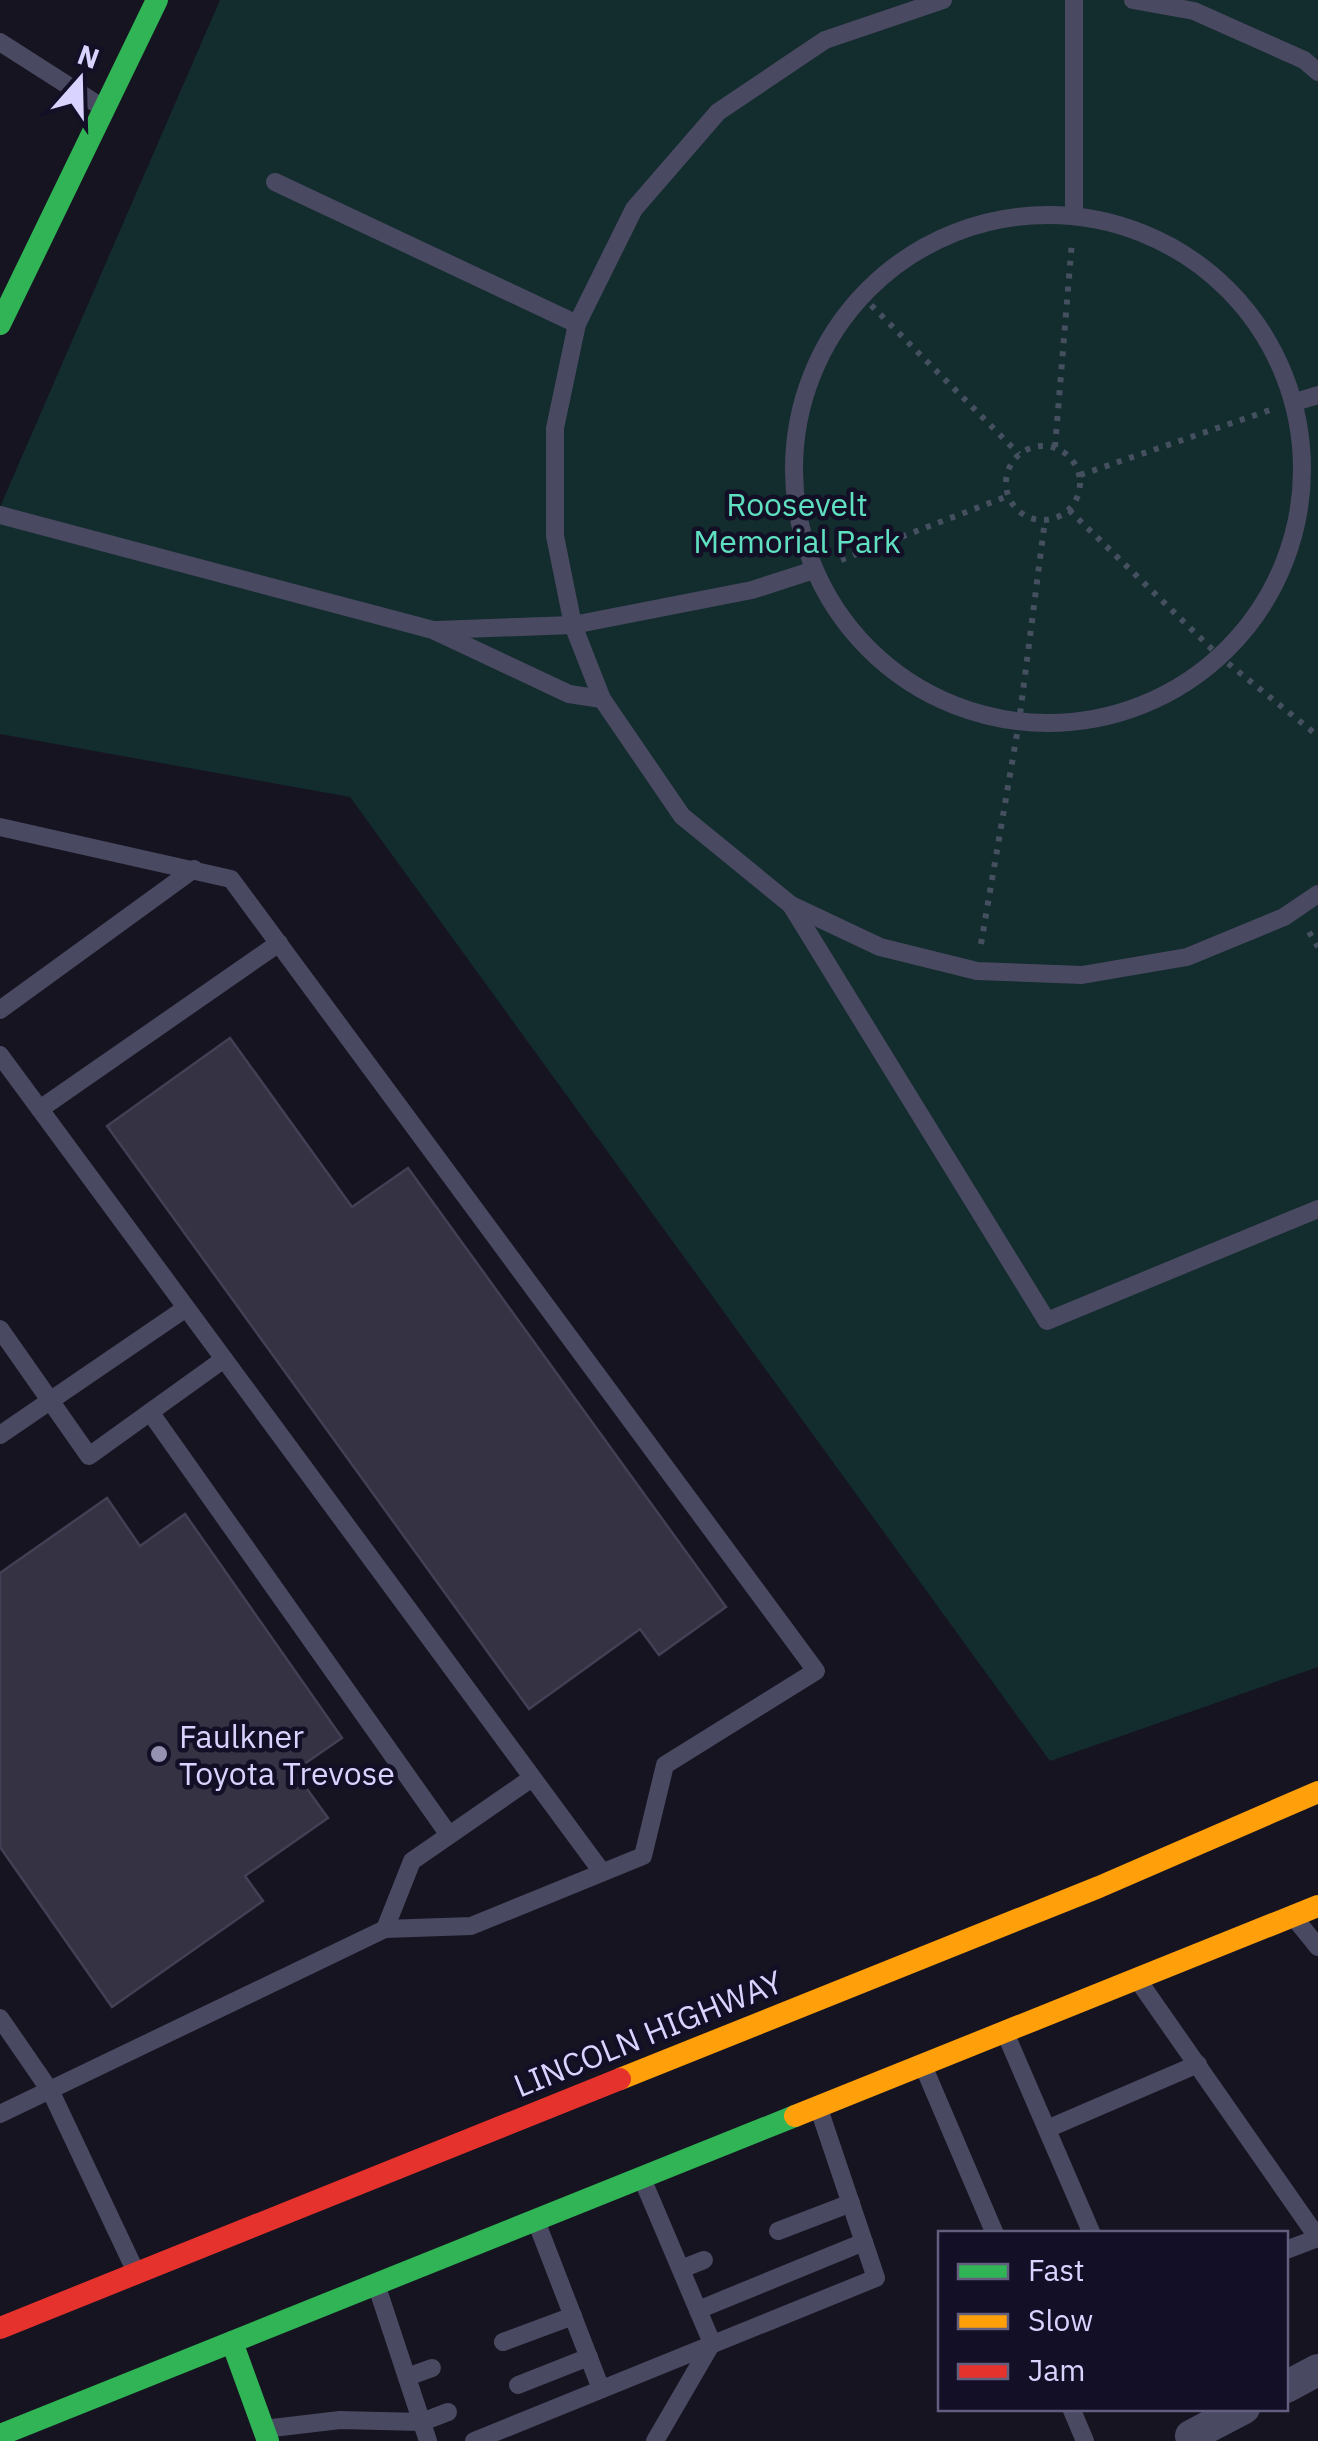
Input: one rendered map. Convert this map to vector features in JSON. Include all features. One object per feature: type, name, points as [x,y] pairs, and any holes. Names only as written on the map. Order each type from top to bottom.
[{"type":"main road","points":[[0,324],[157,0]]},
{"type":"main road","name":"LINCOLN HIGHWAY","points":[[0,2328],[1099,1887],[1318,1792]]},
{"type":"main road","points":[[7,2436],[1318,1906]]},
{"type":"main road","points":[[232,2342],[266,2435]]},
{"type":"street","points":[[1288,2386],[1318,2370]]},
{"type":"street","points":[[1185,2439],[1238,2411]]},
{"type":"lane","points":[[943,0],[824,40],[718,112],[634,208],[578,324],[555,428],[554,536],[574,625],[602,699],[682,816],[791,905],[880,948],[977,972],[1082,976],[1187,957],[1284,916],[1318,894]]},
{"type":"lane","points":[[1074,0],[1074,215]]},
{"type":"lane","points":[[1133,0],[1194,11],[1304,60],[1318,72]]},
{"type":"lane","points":[[0,42],[104,109]]},
{"type":"lane","points":[[275,182],[578,324]]},
{"type":"lane","points":[[1074,215],[1139,230],[1192,258],[1237,297],[1272,346],[1294,402],[1303,463],[1297,525],[1276,584],[1242,635],[1196,676],[1142,706],[1081,721],[1019,722],[958,707],[903,678],[857,638],[814,570],[805,548],[792,477],[800,405],[827,338],[862,296],[929,242],[994,219],[1074,215]]},
{"type":"lane","points":[[1294,402],[1318,396]]},
{"type":"lane","points":[[0,515],[433,630],[569,694],[602,699]]},
{"type":"lane","points":[[433,630],[574,625],[752,590],[814,570]]},
{"type":"lane","points":[[0,827],[231,879],[816,1671],[665,1765],[643,1856],[471,1926],[385,1930],[0,2114]]},
{"type":"lane","points":[[0,1010],[194,869]]},
{"type":"lane","points":[[791,905],[1047,1320],[1318,1209]]},
{"type":"lane","points":[[40,1109],[279,943]]},
{"type":"lane","points":[[0,1054],[602,1872]]},
{"type":"lane","points":[[0,1435],[186,1308]]},
{"type":"lane","points":[[0,1329],[89,1456],[224,1359]]},
{"type":"lane","points":[[150,1412],[449,1835]]},
{"type":"lane","points":[[385,1930],[412,1861],[532,1778]]},
{"type":"lane","points":[[1294,1917],[1318,1947]]},
{"type":"lane","points":[[1137,1978],[1318,2238],[1288,2249]]},
{"type":"lane","points":[[0,2018],[51,2092],[136,2274]]},
{"type":"lane","points":[[1004,2032],[1091,2231]]},
{"type":"lane","points":[[1047,2129],[1198,2064]]},
{"type":"lane","points":[[922,2065],[994,2231]]},
{"type":"lane","points":[[474,2441],[876,2278],[818,2106]]},
{"type":"lane","points":[[642,2178],[712,2342]]},
{"type":"lane","points":[[778,2231],[850,2204]]},
{"type":"lane","points":[[535,2220],[601,2389]]},
{"type":"lane","points":[[698,2310],[864,2242]]},
{"type":"lane","points":[[680,2269],[704,2260]]},
{"type":"lane","points":[[376,2284],[428,2441]]},
{"type":"lane","points":[[503,2342],[573,2316]]},
{"type":"lane","points":[[655,2441],[712,2342]]},
{"type":"lane","points":[[518,2384],[588,2357]]},
{"type":"lane","points":[[407,2377],[432,2368]]},
{"type":"lane","points":[[1072,2411],[1085,2441]]},
{"type":"lane","points":[[266,2435],[340,2420],[422,2422],[448,2412]]},
{"type":"path","points":[[1055,447],[1074,215]]},
{"type":"path","points":[[862,296],[1019,454]]},
{"type":"path","points":[[1080,475],[1294,402]]},
{"type":"path","points":[[1042,445],[1055,447],[1075,462],[1080,488],[1069,510],[1045,520],[1023,514],[1008,496],[1007,473],[1019,454],[1042,445]]},
{"type":"path","points":[[814,570],[1008,496]]},
{"type":"path","points":[[1069,510],[1218,656],[1318,736]]},
{"type":"path","points":[[977,972],[1019,722],[1045,520]]},
{"type":"green space","name":"Roosevelt Memorial Park","points":[[220,0],[1318,0],[1318,1667],[1050,1761],[350,797],[0,734],[0,507]]},
{"type":"building","points":[[230,1038],[352,1207],[408,1168],[726,1607],[659,1655],[640,1629],[529,1709],[107,1126]]},
{"type":"building","name":"Faulkner Toyota Trevose","points":[[107,1498],[140,1546],[185,1514],[342,1738],[294,1771],[328,1818],[245,1876],[263,1901],[112,2007],[0,1847],[0,1573]]},
{"type":"traffic: fast","points":[[0,324],[157,0]]},
{"type":"traffic: fast","points":[[0,2435],[795,2116]]},
{"type":"traffic: fast","points":[[232,2342],[268,2441]]},
{"type":"traffic: slow","points":[[620,2079],[1099,1887],[1318,1792]]},
{"type":"traffic: slow","points":[[795,2116],[1318,1906]]},
{"type":"traffic: jam","points":[[0,2328],[620,2079]]},
{"type":"place","name":"Faulkner Toyota Trevose","points":[[159,1754]]}]
